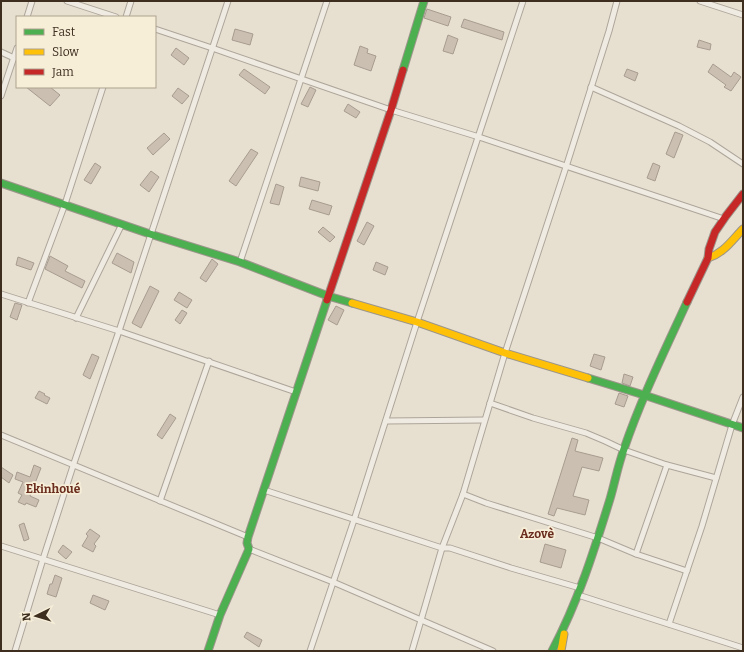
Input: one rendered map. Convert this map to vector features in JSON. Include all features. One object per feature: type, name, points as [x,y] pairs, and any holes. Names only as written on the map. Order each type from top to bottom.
[{"type":"street","points":[[27,16],[32,1]]},
{"type":"street","points":[[67,1],[113,16]]},
{"type":"street","points":[[126,16],[131,1]]},
{"type":"street","points":[[15,651],[73,466],[228,1]]},
{"type":"street","points":[[240,262],[327,1]]},
{"type":"street","points":[[208,651],[220,615],[249,549],[248,537],[391,110],[424,1]]},
{"type":"street","points":[[310,651],[523,1]]},
{"type":"street","points":[[412,651],[442,548],[463,494],[505,353],[609,31],[616,1]]},
{"type":"street","points":[[700,1],[743,15]]},
{"type":"street","points":[[156,29],[391,110],[479,137],[724,219]]},
{"type":"street","points":[[1,96],[16,51]]},
{"type":"street","points":[[1,52],[14,58]]},
{"type":"street","points":[[591,87],[679,126],[710,142],[743,164]]},
{"type":"street","points":[[28,303],[65,204],[103,88]]},
{"type":"street","points":[[1,183],[150,234],[240,262],[328,296],[417,322],[505,353],[644,395],[743,428]]},
{"type":"street","points":[[552,651],[566,625],[579,592],[598,538],[624,450],[644,395],[708,258],[710,244],[724,219],[743,194]]},
{"type":"street","points":[[76,318],[122,224]]},
{"type":"street","points":[[708,258],[717,255],[725,249],[743,229]]},
{"type":"street","points":[[1,294],[119,331],[296,392]]},
{"type":"street","points":[[160,501],[209,361]]},
{"type":"street","points":[[669,624],[732,425],[743,397]]},
{"type":"street","points":[[490,403],[533,418],[586,433],[624,450],[667,465],[716,478]]},
{"type":"street","points":[[386,421],[484,420]]},
{"type":"street","points":[[1,435],[248,537]]},
{"type":"street","points":[[636,554],[667,465]]},
{"type":"street","points":[[264,490],[442,548],[450,548],[511,568],[669,624],[743,648]]},
{"type":"street","points":[[463,494],[486,503],[598,538],[636,554],[687,571]]},
{"type":"street","points":[[1,546],[220,615]]},
{"type":"street","points":[[249,549],[333,582],[493,651]]},
{"type":"street","points":[[561,651],[566,625]]},
{"type":"building","points":[[427,9],[451,17],[448,26],[424,18]]},
{"type":"building","points":[[464,19],[504,32],[502,40],[461,27]]},
{"type":"building","points":[[235,29],[253,34],[250,45],[232,40]]},
{"type":"building","points":[[448,35],[458,39],[453,54],[443,51]]},
{"type":"building","points":[[699,40],[711,44],[710,50],[697,47]]},
{"type":"building","points":[[360,46],[368,49],[367,53],[376,56],[371,71],[354,65]]},
{"type":"building","points":[[176,48],[189,58],[184,65],[171,55]]},
{"type":"building","points":[[713,64],[731,77],[734,72],[741,77],[731,91],[724,87],[726,85],[708,72]]},
{"type":"building","points":[[244,69],[270,87],[265,94],[239,75]]},
{"type":"building","points":[[627,69],[638,73],[635,81],[624,76]]},
{"type":"building","points":[[310,87],[316,90],[308,107],[301,104]]},
{"type":"building","points":[[27,88],[51,88],[60,95],[50,106]]},
{"type":"building","points":[[178,88],[189,96],[182,104],[172,96]]},
{"type":"building","points":[[348,104],[360,112],[356,118],[344,111]]},
{"type":"building","points":[[675,132],[683,135],[674,158],[666,154]]},
{"type":"building","points":[[164,133],[170,139],[153,155],[147,148]]},
{"type":"building","points":[[251,149],[258,153],[236,186],[229,181]]},
{"type":"building","points":[[95,163],[101,167],[91,184],[84,180]]},
{"type":"building","points":[[653,163],[660,166],[655,181],[647,178]]},
{"type":"building","points":[[151,171],[159,177],[149,192],[140,185]]},
{"type":"building","points":[[301,177],[320,182],[318,191],[299,186]]},
{"type":"building","points":[[276,184],[284,187],[279,205],[270,203]]},
{"type":"building","points":[[312,200],[332,206],[329,215],[309,209]]},
{"type":"building","points":[[367,222],[374,226],[364,245],[357,241]]},
{"type":"building","points":[[323,227],[335,237],[330,242],[318,232]]},
{"type":"building","points":[[117,253],[134,262],[131,273],[112,263]]},
{"type":"building","points":[[50,256],[68,266],[65,271],[85,281],[82,288],[45,269]]},
{"type":"building","points":[[18,257],[34,263],[31,270],[16,265]]},
{"type":"building","points":[[212,259],[218,264],[206,282],[200,278]]},
{"type":"building","points":[[376,262],[388,267],[385,275],[373,270]]},
{"type":"building","points":[[150,286],[159,291],[141,328],[132,323]]},
{"type":"building","points":[[179,292],[192,300],[187,308],[174,300]]},
{"type":"building","points":[[15,303],[22,305],[17,320],[10,317]]},
{"type":"building","points":[[336,306],[344,310],[337,325],[328,320]]},
{"type":"building","points":[[182,310],[187,313],[180,324],[175,320]]},
{"type":"building","points":[[92,354],[99,357],[90,379],[83,375]]},
{"type":"building","points":[[594,354],[605,357],[601,370],[590,366]]},
{"type":"building","points":[[624,374],[633,377],[630,386],[622,383]]},
{"type":"building","points":[[39,391],[50,398],[47,404],[35,398]]},
{"type":"building","points":[[619,393],[628,396],[624,407],[615,404]]},
{"type":"building","points":[[170,414],[176,418],[162,439],[157,435]]},
{"type":"building","points":[[572,438],[578,440],[575,451],[603,458],[599,471],[582,467],[573,496],[589,500],[585,515],[557,508],[554,516],[548,514]]},
{"type":"building","points":[[34,465],[41,468],[30,496],[39,500],[36,507],[18,502],[22,495],[18,493],[23,482],[15,479],[17,472],[30,477]]},
{"type":"building","points":[[1,467],[13,475],[9,483],[1,477]]},
{"type":"building","points":[[24,523],[29,539],[24,541],[19,525]]},
{"type":"building","points":[[90,529],[100,536],[94,544],[96,546],[93,552],[82,546],[88,536],[86,534]]},
{"type":"building","points":[[545,544],[566,550],[561,568],[540,562]]},
{"type":"building","points":[[63,545],[72,552],[66,559],[58,552]]},
{"type":"building","points":[[55,575],[62,578],[56,597],[47,594]]},
{"type":"building","points":[[93,595],[109,601],[105,610],[90,603]]},
{"type":"building","points":[[247,632],[262,640],[259,647],[244,637]]},
{"type":"traffic: fast","points":[[403,70],[424,1]]},
{"type":"traffic: fast","points":[[1,183],[150,234],[240,262],[328,296],[352,303]]},
{"type":"traffic: fast","points":[[208,651],[220,615],[249,549],[247,543],[248,537],[327,300]]},
{"type":"traffic: fast","points":[[552,651],[570,614],[585,576],[631,430],[687,302]]},
{"type":"traffic: fast","points":[[588,378],[743,428]]},
{"type":"traffic: slow","points":[[708,258],[723,250],[743,229]]},
{"type":"traffic: slow","points":[[352,303],[417,322],[505,353],[588,378]]},
{"type":"traffic: slow","points":[[561,651],[564,634]]},
{"type":"traffic: jam","points":[[327,300],[403,70]]},
{"type":"traffic: jam","points":[[687,302],[708,258],[709,249],[715,232],[743,194]]},
{"type":"district","name":"Ekinhoué","points":[[53,489]]},
{"type":"district","name":"Azovè","points":[[537,534]]}]
